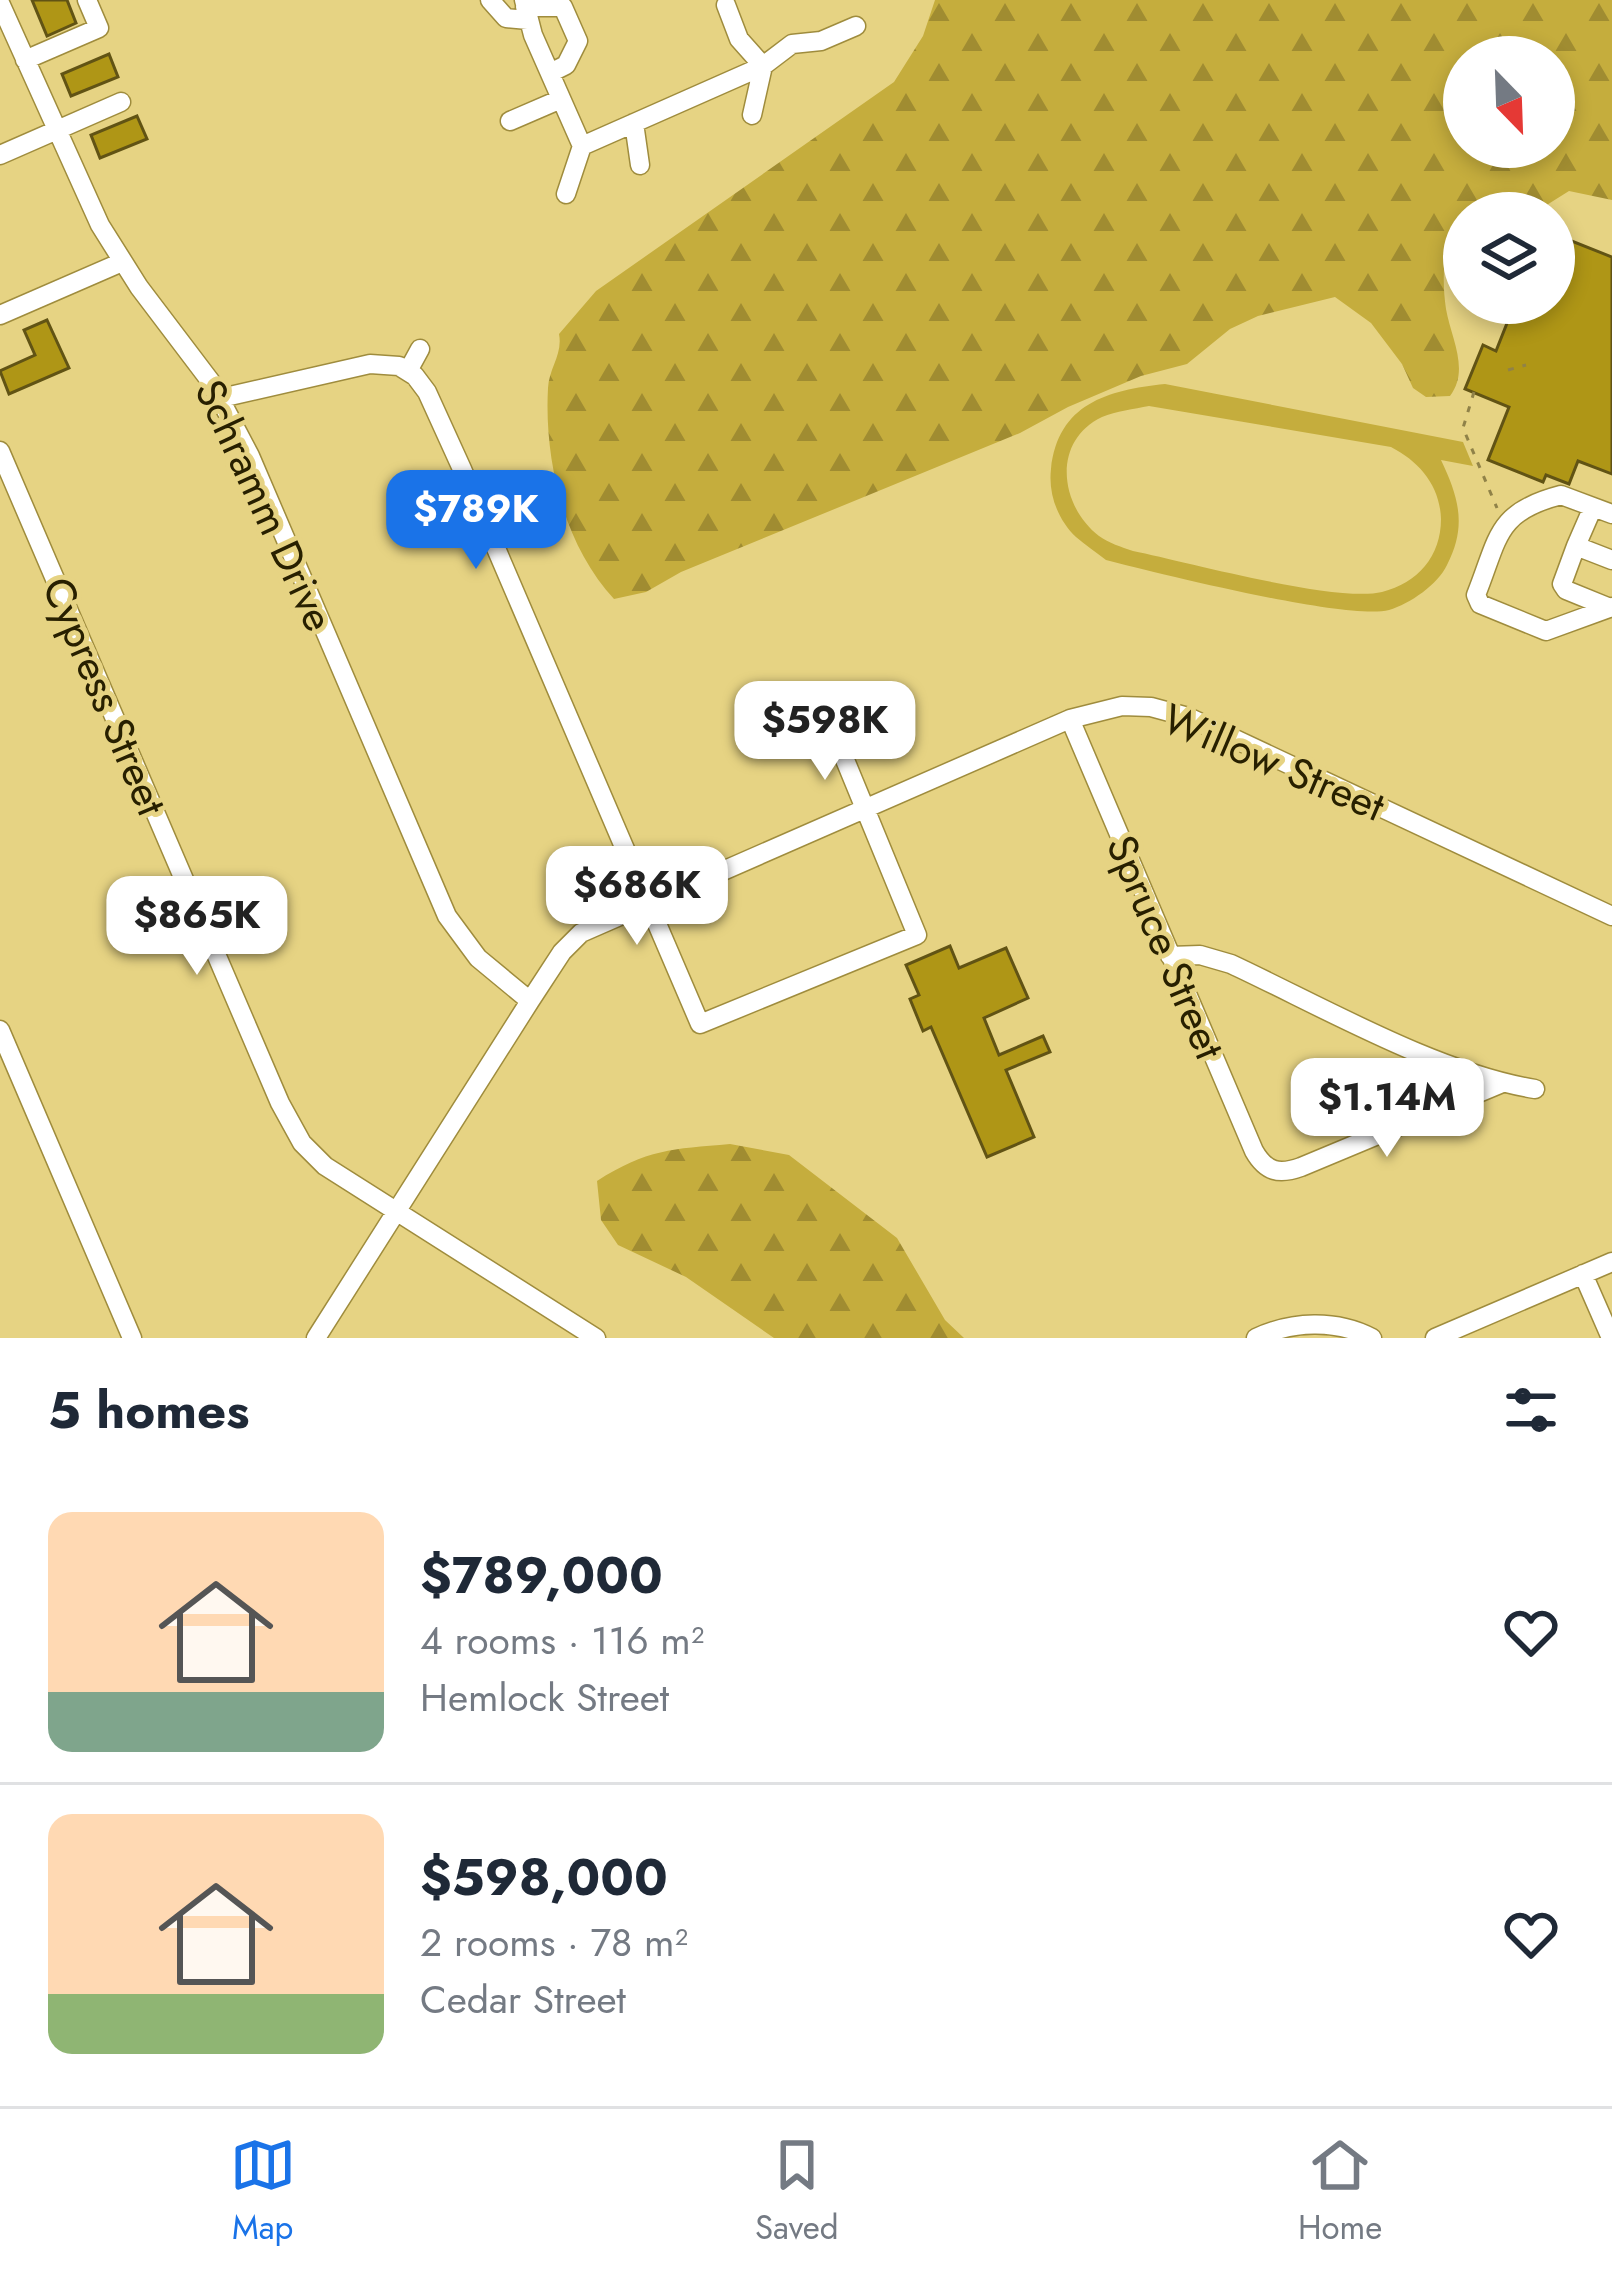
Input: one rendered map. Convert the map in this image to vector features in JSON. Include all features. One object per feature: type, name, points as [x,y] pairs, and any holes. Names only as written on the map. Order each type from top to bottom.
[{"type":"street","points":[[25,60],[99,28],[88,0]]},
{"type":"street","points":[[490,0],[506,18],[526,9],[563,7],[578,40],[566,65],[550,73]]},
{"type":"street","name":"Schramm Drive","points":[[0,4],[5,30],[25,60],[55,131],[122,262],[220,398],[278,518],[447,916],[485,966],[530,1001]]},
{"type":"street","points":[[726,4],[740,39],[763,66]]},
{"type":"street","points":[[526,9],[582,146],[566,194]]},
{"type":"street","points":[[582,146],[763,66],[792,44],[821,41],[856,26]]},
{"type":"street","points":[[752,115],[763,66]]},
{"type":"street","points":[[510,121],[561,99]]},
{"type":"street","points":[[0,155],[121,102]]},
{"type":"street","points":[[634,123],[640,165]]},
{"type":"street","points":[[0,315],[122,262]]},
{"type":"street","points":[[408,371],[420,350]]},
{"type":"street","points":[[220,398],[370,364],[408,371],[428,392],[700,1024],[917,935],[836,738]]},
{"type":"street","name":"Cypress Street","points":[[0,451],[289,1122],[316,1159],[596,1338]]},
{"type":"street","points":[[1555,496],[1602,510],[1576,546],[1562,584],[1566,590],[1611,607],[1546,631],[1476,600],[1508,518],[1555,496]]},
{"type":"street","points":[[1576,546],[1612,560]]},
{"type":"street","name":"Willow Street","points":[[316,1338],[562,952],[581,933],[1070,719],[1121,706],[1176,712],[1612,916]]},
{"type":"street","name":"Spruce Street","points":[[1070,719],[1254,1151],[1270,1170],[1277,1173],[1301,1167],[1500,1084]]},
{"type":"street","points":[[1170,956],[1200,955],[1232,964],[1458,1070],[1535,1089]]},
{"type":"street","points":[[0,1030],[132,1338]]},
{"type":"street","points":[[1435,1338],[1612,1262]]},
{"type":"street","points":[[1583,1274],[1611,1338]]},
{"type":"street","points":[[1256,1338],[1293,1326],[1331,1324],[1372,1338]]},
{"type":"path","points":[[1508,370],[1526,365]]},
{"type":"path","points":[[1474,392],[1463,428],[1497,510]]},
{"type":"green space","points":[[935,0],[1612,0],[1612,200],[1569,191],[1443,192],[1443,324],[1450,324],[1459,365],[1450,396],[1426,397],[1413,388],[1402,364],[1371,323],[1335,297],[1258,316],[1230,329],[1187,364],[1141,376],[1020,433],[681,572],[646,592],[614,599],[582,554],[554,473],[548,388],[559,334],[596,291],[894,82],[923,36]]},
{"type":"green space","points":[[1165,384],[1463,442],[1473,466],[1441,460],[1456,500],[1459,525],[1443,572],[1406,603],[1367,612],[1251,594],[1106,560],[1076,537],[1059,515],[1050,478],[1056,447],[1064,429],[1089,404],[1124,391]],"holes":[[[1149,406],[1391,447],[1411,460],[1432,486],[1440,507],[1440,532],[1432,556],[1416,575],[1395,588],[1360,594],[1260,580],[1115,545],[1086,523],[1069,491],[1067,474],[1075,441],[1086,428],[1107,415]]]},
{"type":"green space","points":[[730,1144],[789,1155],[897,1238],[945,1320],[964,1338],[774,1338],[686,1277],[618,1245],[601,1220],[597,1181],[660,1152]]},
{"type":"building","points":[[32,0],[67,0],[76,23],[47,36]]},
{"type":"building","points":[[109,54],[118,77],[71,96],[62,74]]},
{"type":"building","points":[[137,116],[147,139],[100,158],[91,135]]},
{"type":"building","points":[[1575,242],[1612,257],[1612,474],[1578,461],[1569,484],[1546,475],[1543,482],[1488,460],[1509,407],[1465,389],[1483,345],[1496,351],[1507,324],[1575,324]]},
{"type":"building","points":[[47,320],[69,368],[9,394],[0,371],[35,355],[24,330]]},
{"type":"building","points":[[950,946],[959,968],[1006,948],[1028,998],[984,1018],[999,1055],[1043,1036],[1050,1052],[1006,1070],[1034,1137],[987,1157],[931,1027],[923,1031],[910,999],[919,995],[906,965]]}]
